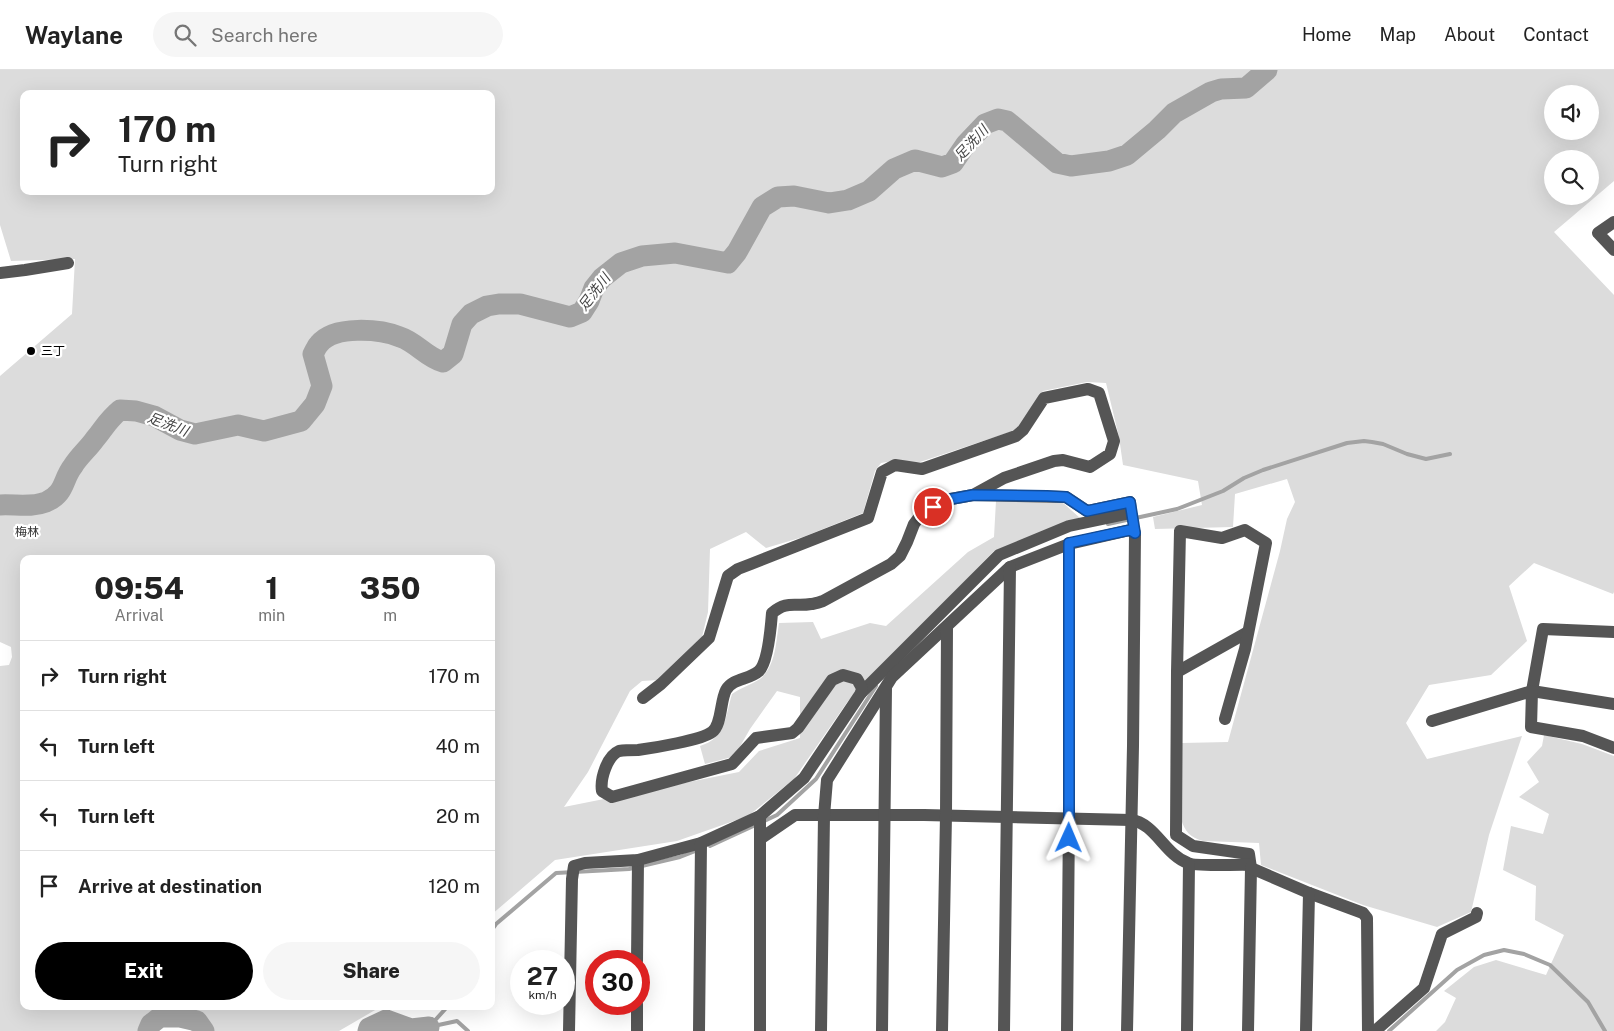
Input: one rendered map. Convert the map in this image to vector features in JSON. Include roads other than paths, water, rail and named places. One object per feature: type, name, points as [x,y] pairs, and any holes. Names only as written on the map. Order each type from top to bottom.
[{"type":"street","points":[[1614,222],[1598,233],[1614,250]]},
{"type":"street","points":[[0,273],[68,263]]},
{"type":"street","points":[[643,698],[661,684],[708,638],[728,576],[751,564],[868,518],[882,472],[895,465],[922,469],[1016,436],[1023,430],[1044,398],[1088,389],[1100,393],[1114,441],[1110,454],[1090,467],[1063,460],[1054,461],[1004,478],[973,495]]},
{"type":"street","points":[[861,693],[862,688],[857,679],[843,675],[832,680],[798,728],[792,733],[756,738],[732,764],[612,797],[602,791],[601,784],[605,771],[610,760],[618,752],[653,748],[713,732],[718,724],[721,703],[726,690],[731,684],[759,671],[766,657],[772,613],[777,608],[789,603],[811,604],[823,601],[891,564],[900,556],[914,524],[923,512],[951,499],[973,495],[1066,497],[1087,511],[1130,502],[1135,533],[1126,1031]]},
{"type":"street","points":[[570,1031],[572,879],[574,866],[585,863],[638,860],[701,843],[760,816],[804,778],[861,693],[999,555],[1069,526],[1131,513]]},
{"type":"street","points":[[821,1031],[824,816],[827,780],[892,677],[1010,567],[1069,543],[1130,530],[1135,533]]},
{"type":"street","points":[[1225,719],[1245,649],[1266,543],[1245,530],[1222,538],[1180,531],[1176,672],[1176,835],[1193,846],[1249,854],[1248,1031]]},
{"type":"street","points":[[1067,1031],[1069,543]]},
{"type":"street","points":[[1004,1031],[1010,567]]},
{"type":"street","points":[[942,1031],[947,627]]},
{"type":"street","points":[[1614,632],[1543,629],[1532,691],[1531,727],[1584,736],[1614,748]]},
{"type":"street","points":[[1176,672],[1248,632]]},
{"type":"street","points":[[882,1031],[886,688]]},
{"type":"street","points":[[1432,721],[1532,691],[1614,704]]},
{"type":"street","points":[[760,840],[795,816],[946,815],[1140,821],[1169,850],[1189,864],[1250,866],[1309,893],[1363,913],[1367,918],[1368,1031]]},
{"type":"street","points":[[760,816],[760,1031]]},
{"type":"street","points":[[699,1031],[701,843]]},
{"type":"street","points":[[637,950],[638,860]]},
{"type":"street","points":[[1187,1031],[1189,864]]},
{"type":"street","points":[[1306,1031],[1309,893]]},
{"type":"street","points":[[1375,1031],[1424,988],[1442,934],[1476,917],[1477,913]]},
{"type":"street","points":[[637,1015],[637,1031]]},
{"type":"waterway","name":"足洗川","points":[[0,505],[35,505],[46,502],[57,495],[78,459],[120,410],[136,411],[154,416],[180,430],[195,434],[238,425],[264,431],[301,421],[315,404],[322,386],[313,354],[319,344],[335,334],[358,330],[391,334],[406,339],[432,357],[443,362],[453,354],[462,324],[471,314],[487,306],[520,304],[570,317],[582,312],[594,288],[602,278],[621,263],[642,256],[675,253],[728,263],[737,252],[762,207],[778,197],[794,196],[829,203],[848,200],[869,191],[894,169],[915,160],[942,167],[953,163],[966,144],[985,124],[998,119],[1007,121],[1057,163],[1071,166],[1109,161],[1127,155],[1174,113],[1211,92],[1221,89],[1246,88],[1267,70]]},
{"type":"waterway","points":[[1108,524],[1177,509],[1223,491],[1244,478],[1263,470],[1347,443],[1364,441],[1383,444],[1407,454],[1426,459],[1450,454]]},
{"type":"waterway","points":[[710,846],[777,815],[816,779],[876,686]]},
{"type":"waterway","points":[[495,925],[556,873],[629,869],[680,857],[698,850]]},
{"type":"waterway","points":[[1389,1031],[1457,970],[1484,955],[1504,950],[1524,954],[1550,965],[1588,1002],[1605,1031]]},
{"type":"waterway","points":[[429,1027],[444,1010]]},
{"type":"waterway","points":[[148,1031],[151,1024],[160,1017],[180,1017],[197,1021],[204,1031]]},
{"type":"waterway","points":[[368,1031],[369,1028],[386,1020],[411,1029],[429,1027]]},
{"type":"waterway","points":[[429,1027],[457,1021],[468,1031]]},
{"type":"place","name":"三丁","points":[[31,351]]},
{"type":"park label","name":"梅林","points":[[27,532]]}]
